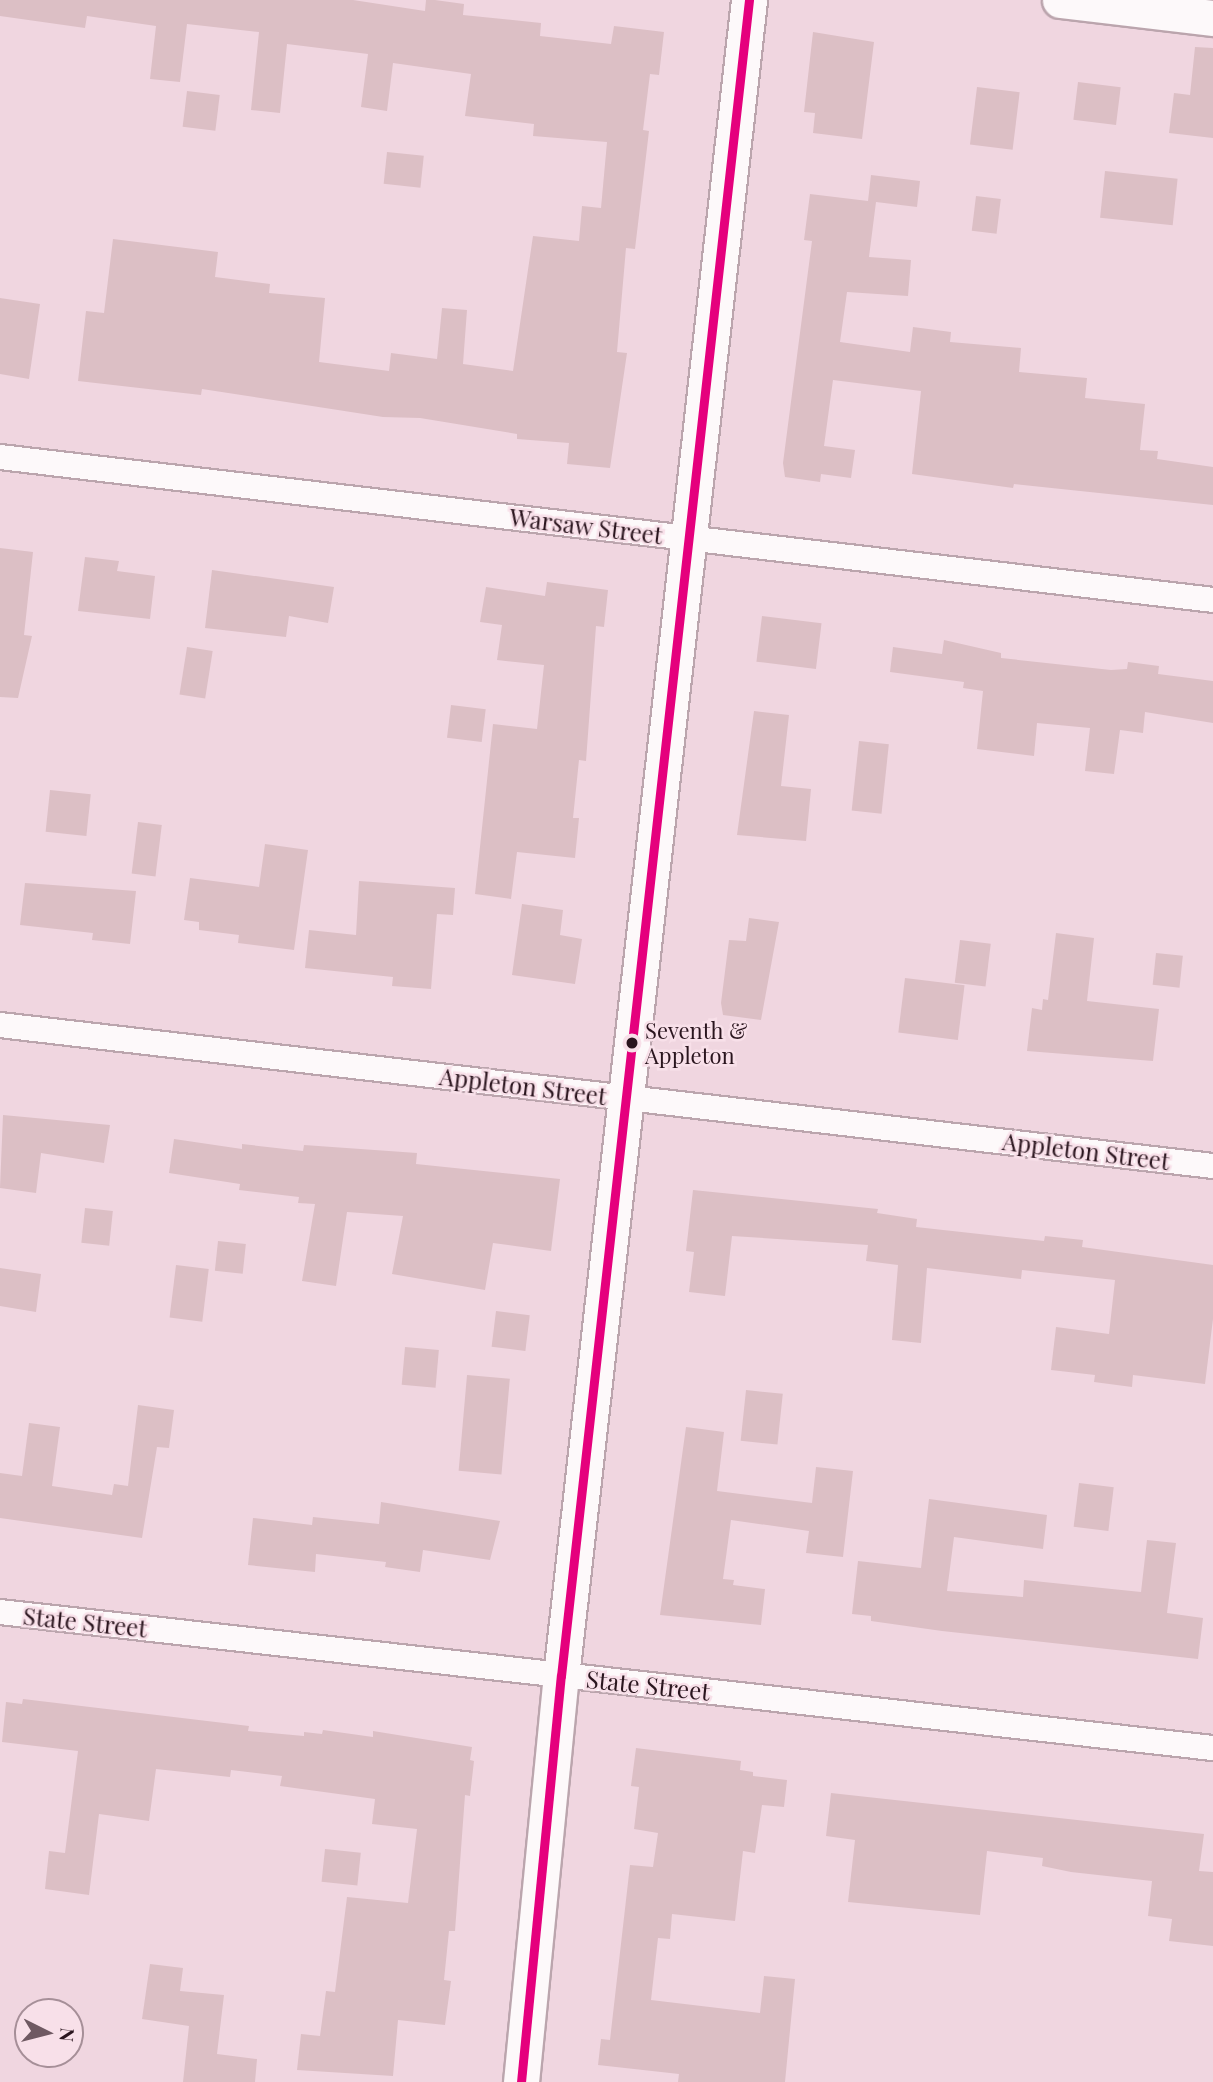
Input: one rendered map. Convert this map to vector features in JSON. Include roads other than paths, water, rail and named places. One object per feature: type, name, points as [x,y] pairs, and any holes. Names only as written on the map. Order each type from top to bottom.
[{"type":"street","points":[[521,2082],[561,1676],[628,1099],[749,0]]},
{"type":"street","points":[[1060,0],[1213,18]]},
{"type":"street","name":"Warsaw Street","points":[[0,457],[1213,600]]},
{"type":"street","name":"Appleton Street","points":[[0,1025],[1213,1166]]},
{"type":"street","name":"State Street","points":[[0,1612],[1213,1748]]},
{"type":"place","name":"Seventh & Appleton","points":[[632,1043]]}]
